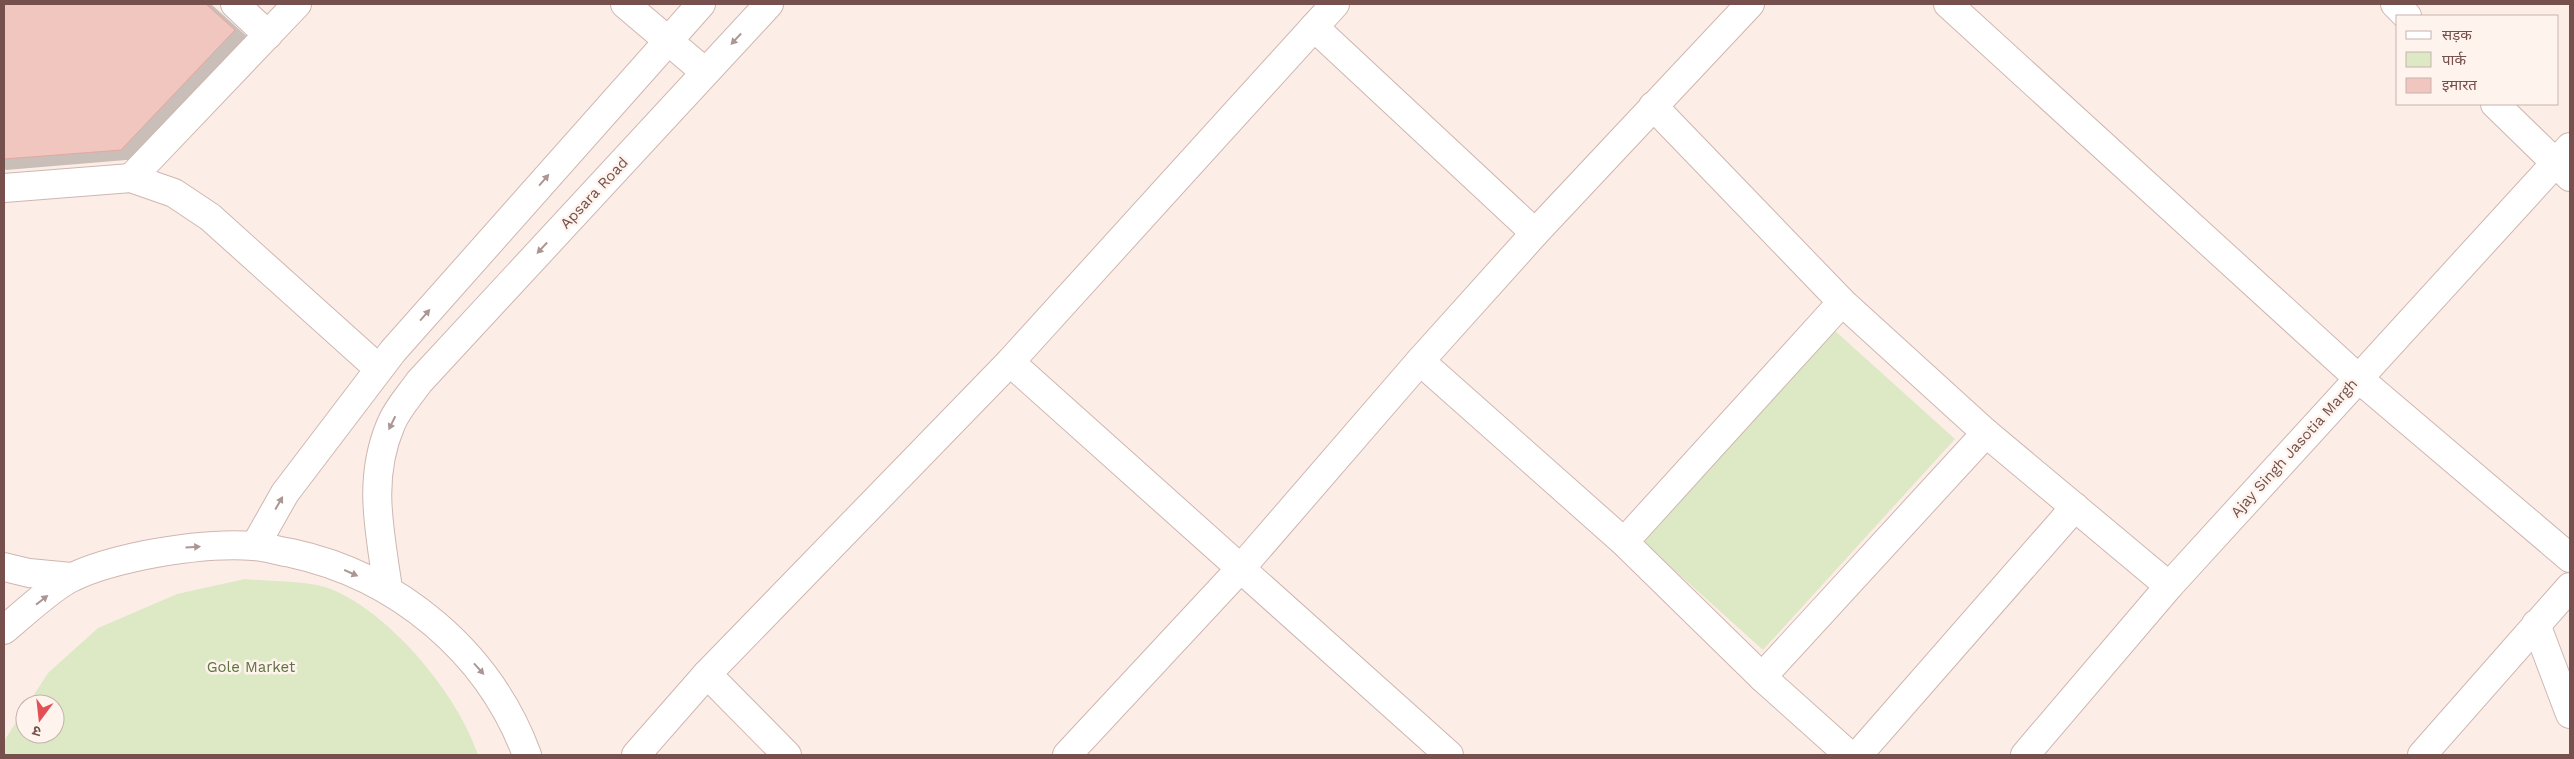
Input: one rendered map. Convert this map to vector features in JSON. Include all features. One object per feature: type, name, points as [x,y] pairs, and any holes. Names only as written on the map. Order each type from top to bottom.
[{"type":"street","points":[[235,4],[268,35]]},
{"type":"street","points":[[131,178],[297,4]]},
{"type":"street","points":[[625,4],[706,72]]},
{"type":"street","points":[[254,546],[285,493],[386,360],[701,4]]},
{"type":"street","name":"Apsara Road","points":[[388,589],[379,527],[378,462],[392,422],[418,382],[769,4]]},
{"type":"street","points":[[636,755],[707,674],[1010,362],[1335,4]]},
{"type":"street","points":[[1067,755],[1240,568],[1420,361],[1535,233],[1750,4]]},
{"type":"street","points":[[1948,4],[2358,378],[2570,558]]},
{"type":"street","points":[[2395,4],[2406,15]]},
{"type":"street","points":[[1314,27],[1535,233]]},
{"type":"street","points":[[2496,105],[2565,163]]},
{"type":"street","points":[[1653,106],[1842,302],[1986,433],[2169,586]]},
{"type":"street","name":"Ajay Singh Jasotia Margh","points":[[2025,755],[2169,586],[2358,378],[2565,163]]},
{"type":"street","points":[[4,188],[131,178],[174,193],[210,217],[386,360]]},
{"type":"street","points":[[1624,542],[1842,302]]},
{"type":"street","points":[[1420,361],[1624,542],[1762,677],[1849,755]]},
{"type":"street","points":[[1010,362],[1448,755]]},
{"type":"street","points":[[1762,677],[1986,433]]},
{"type":"street","points":[[1858,755],[2074,507]]},
{"type":"street","points":[[4,630],[72,577],[122,560],[187,546],[254,546],[324,560],[388,589],[440,627],[484,674],[518,729],[527,755]]},
{"type":"street","points":[[4,567],[29,573],[72,577]]},
{"type":"street","points":[[2422,755],[2570,587]]},
{"type":"street","points":[[2536,624],[2570,714]]},
{"type":"street","points":[[707,674],[787,755]]},
{"type":"green space","points":[[1833,329],[1955,439],[1763,650],[1641,540]]},
{"type":"green space","name":"Gole Market","points":[[245,579],[317,585],[348,598],[372,613],[417,656],[455,706],[478,755],[4,755],[4,741],[15,724],[15,744],[65,744],[65,694],[34,694],[48,673],[98,628],[177,594]]},
{"type":"building","points":[[4,4],[206,4],[235,30],[121,150],[4,159]]}]
